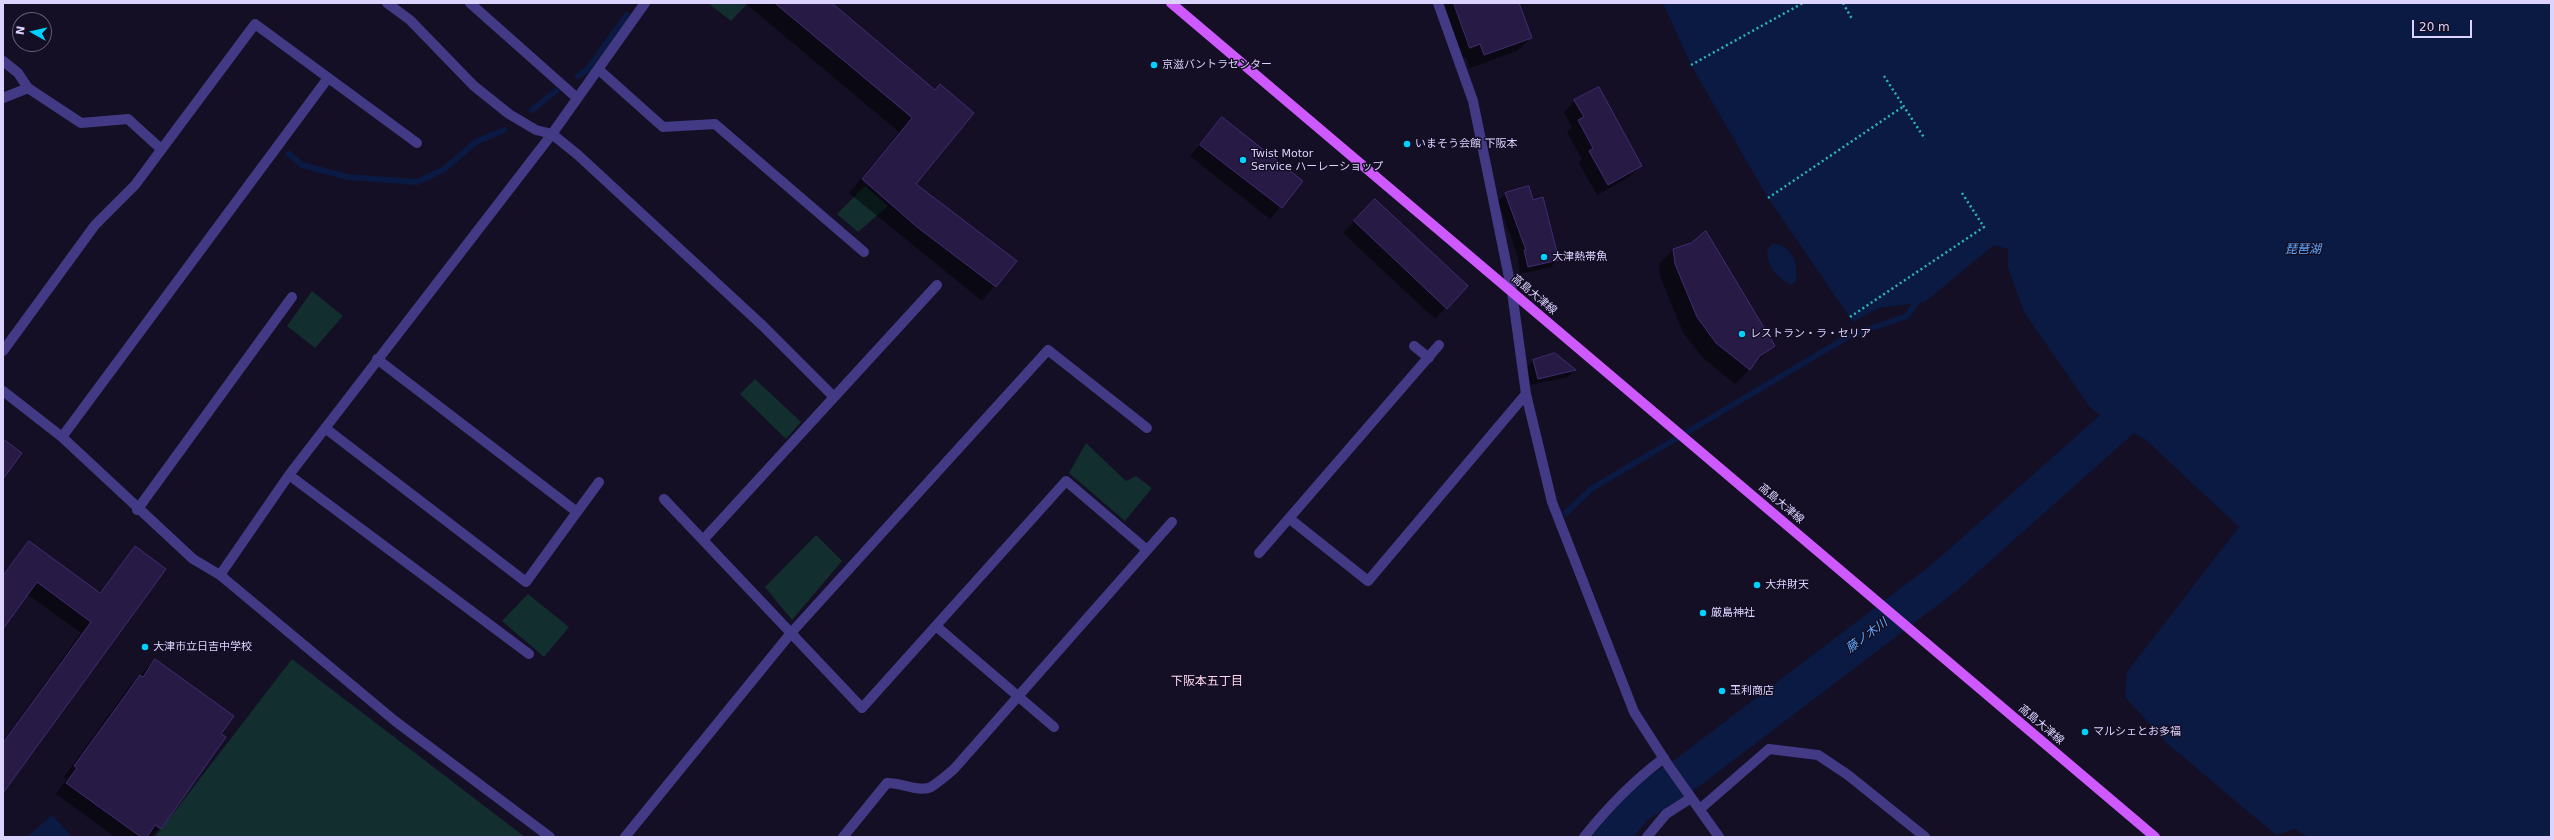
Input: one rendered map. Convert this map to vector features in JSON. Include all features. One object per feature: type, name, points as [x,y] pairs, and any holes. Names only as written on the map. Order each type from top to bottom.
[{"type":"main road","name":"高島大津線","points":[[1171,3],[1692,443],[2155,837]]},
{"type":"street","points":[[387,3],[410,20],[474,86],[509,114],[536,130],[552,134],[740,305],[834,396]]},
{"type":"street","points":[[470,3],[577,98]]},
{"type":"street","points":[[1438,3],[1474,101],[1512,292],[1526,394],[1552,502],[1634,712],[1719,837]]},
{"type":"street","points":[[220,575],[289,475],[552,134],[642,4]]},
{"type":"street","points":[[3,351],[95,225],[135,185],[255,24],[417,144]]},
{"type":"street","points":[[3,61],[18,73],[28,88],[81,123],[128,119],[161,149]]},
{"type":"street","points":[[598,69],[663,127],[715,124],[864,252]]},
{"type":"street","points":[[62,437],[328,78]]},
{"type":"street","points":[[3,98],[28,88]]},
{"type":"street","points":[[703,540],[937,285]]},
{"type":"street","points":[[137,510],[292,297]]},
{"type":"street","points":[[1259,553],[1439,345]]},
{"type":"street","points":[[1414,346],[1429,358]]},
{"type":"street","points":[[625,837],[791,633],[1048,350],[1147,428]]},
{"type":"street","points":[[377,359],[577,512]]},
{"type":"street","points":[[3,391],[62,437],[137,510],[193,559],[220,575],[395,721],[550,837]]},
{"type":"street","points":[[1290,519],[1368,581],[1526,394]]},
{"type":"street","points":[[325,428],[526,582],[599,482]]},
{"type":"street","points":[[289,475],[529,654]]},
{"type":"street","points":[[664,499],[862,708],[1066,481],[1147,550]]},
{"type":"street","points":[[843,837],[887,783],[898,782],[917,788],[930,788],[954,769],[1172,522]]},
{"type":"street","points":[[936,626],[1054,727]]},
{"type":"street","points":[[1700,810],[1770,749],[1793,750],[1818,755],[1860,784],[1925,837]]},
{"type":"street","points":[[1584,837],[1609,806],[1642,774],[1666,761]]},
{"type":"street","points":[[1647,837],[1666,814],[1689,795]]},
{"type":"path","points":[[1691,65],[1803,3]]},
{"type":"path","points":[[1843,3],[1852,19]]},
{"type":"path","points":[[1884,76],[1925,138]]},
{"type":"path","points":[[1768,198],[1904,106]]},
{"type":"path","points":[[1850,317],[1984,227],[1962,193]]},
{"type":"green space","points":[[708,3],[748,3],[731,21]]},
{"type":"green space","points":[[865,186],[888,206],[858,232],[837,214]]},
{"type":"green space","points":[[312,291],[343,316],[315,348],[287,326]]},
{"type":"green space","points":[[755,379],[801,422],[786,439],[740,394]]},
{"type":"green space","points":[[1086,443],[1126,481],[1136,476],[1152,488],[1125,521],[1069,473]]},
{"type":"green space","points":[[816,535],[842,561],[792,620],[765,587]]},
{"type":"green space","points":[[528,594],[569,627],[544,657],[502,621]]},
{"type":"green space","points":[[292,659],[525,837],[155,837]]},
{"type":"water","name":"琵琶湖","points":[[1663,3],[2551,3],[2551,837],[2308,837],[2295,829],[2276,835],[2168,744],[2125,697],[2127,672],[2239,527],[2145,439],[2104,419],[2089,406],[2024,312],[2008,268],[2008,249],[1994,245],[1925,302],[1879,308],[1853,322],[1768,198],[1691,65]]},
{"type":"water","points":[[1773,243],[1785,248],[1793,257],[1796,268],[1796,281],[1791,285],[1781,279],[1771,267],[1767,251]]},
{"type":"water","points":[[52,815],[72,837],[27,837]]},
{"type":"building","points":[[775,3],[832,3],[935,90],[940,84],[974,113],[916,184],[1017,261],[996,287],[917,227],[862,179],[912,118]]},
{"type":"building","points":[[1454,3],[1519,3],[1532,38],[1484,55],[1480,44],[1470,48]]},
{"type":"building","points":[[1599,87],[1642,166],[1608,185],[1589,151],[1593,148],[1578,120],[1584,117],[1574,100]]},
{"type":"building","points":[[1222,117],[1303,181],[1282,208],[1200,145]]},
{"type":"building","points":[[1529,186],[1533,200],[1543,197],[1559,260],[1528,267],[1524,250],[1526,250],[1505,193]]},
{"type":"building","points":[[1375,199],[1468,286],[1447,309],[1354,221]]},
{"type":"building","points":[[1706,231],[1775,346],[1760,356],[1750,370],[1716,343],[1697,317],[1675,264],[1673,249],[1691,243]]},
{"type":"building","points":[[1555,353],[1576,370],[1538,379],[1533,360]]},
{"type":"building","points":[[3,439],[22,453],[3,479]]},
{"type":"building","points":[[29,541],[100,593],[135,546],[166,569],[3,793],[3,743],[91,622],[37,582],[3,629],[3,576]]},
{"type":"building","points":[[155,659],[234,716],[221,734],[226,737],[161,829],[155,825],[147,837],[141,837],[66,783],[77,768],[74,766],[140,675],[143,677]]},
{"type":"waterway","points":[[578,76],[588,69],[627,15]]},
{"type":"waterway","points":[[532,110],[556,91]]},
{"type":"waterway","points":[[289,154],[302,165],[348,177],[417,182],[443,170],[476,142],[504,130]]},
{"type":"waterway","points":[[1566,513],[1591,489],[1849,336],[1907,316],[1916,303]]},
{"type":"waterway","name":"藤ノ木川","points":[[1610,837],[1636,806],[1687,773],[1945,577],[2116,425],[2141,382]]},
{"type":"place","name":"京滋バントラセンター","points":[[1154,65]]},
{"type":"place","name":"いまそう会館 下阪本","points":[[1407,144]]},
{"type":"place","name":"Twist Motor Service ハーレーショップ","points":[[1243,160]]},
{"type":"place","name":"大津熱帯魚","points":[[1544,257]]},
{"type":"place","name":"レストラン・ラ・セリア","points":[[1742,334]]},
{"type":"place","name":"大弁財天","points":[[1757,585]]},
{"type":"place","name":"厳島神社","points":[[1703,613]]},
{"type":"place","name":"大津市立日吉中学校","points":[[145,647]]},
{"type":"place","name":"玉利商店","points":[[1722,691]]},
{"type":"place","name":"マルシェとお多福","points":[[2085,732]]},
{"type":"district","name":"下阪本五丁目","points":[[1207,682]]}]
